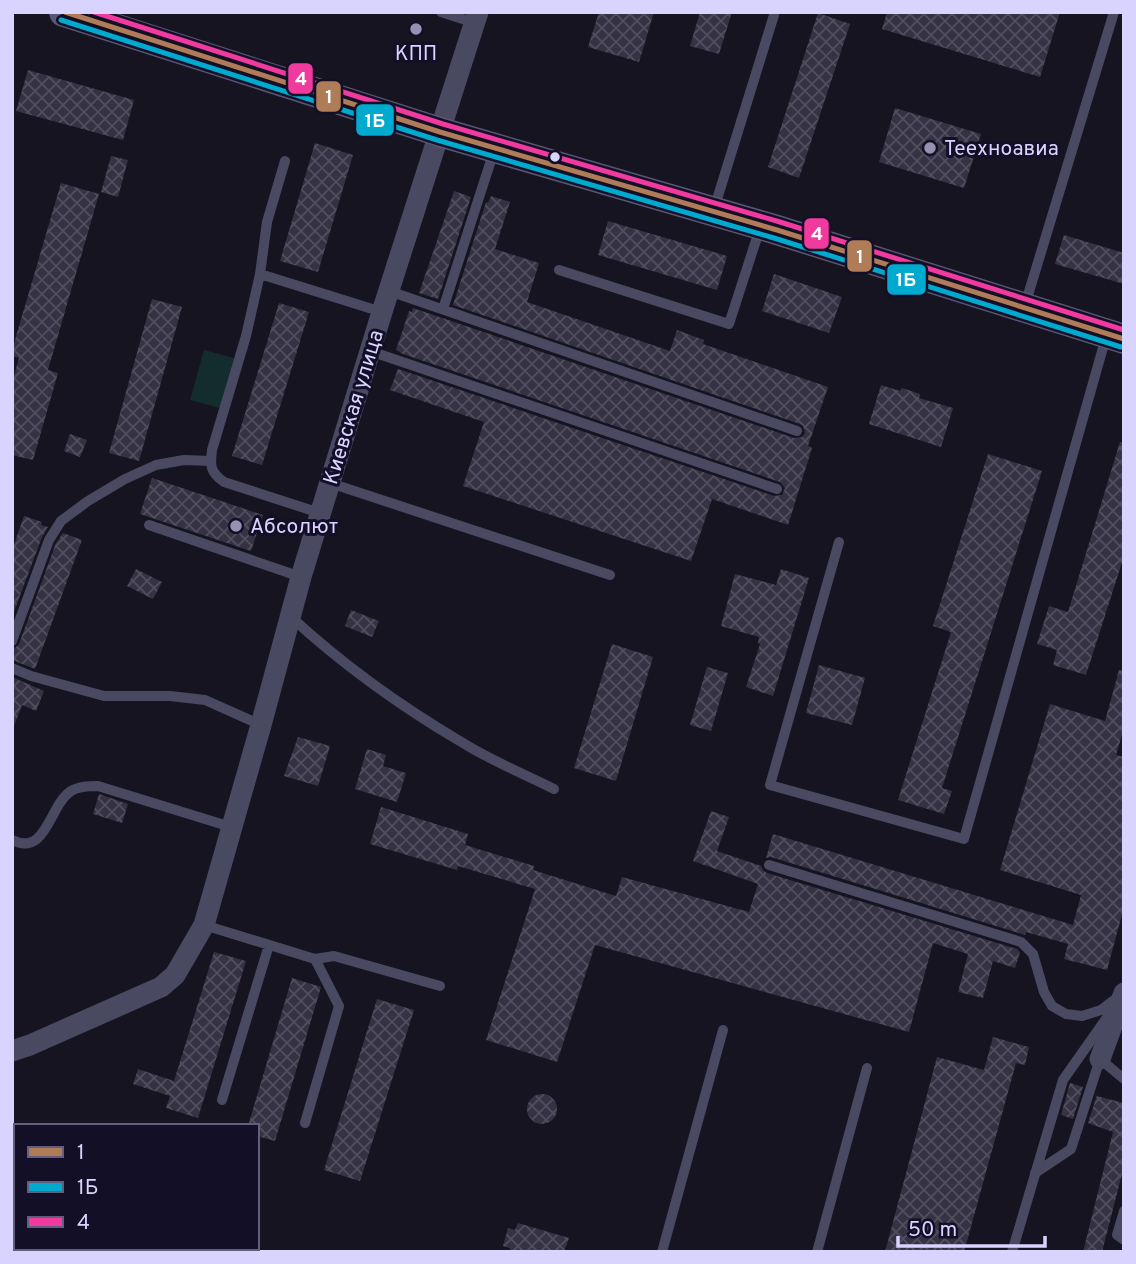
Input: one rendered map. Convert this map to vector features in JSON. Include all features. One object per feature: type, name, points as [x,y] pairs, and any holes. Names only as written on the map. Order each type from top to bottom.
[{"type":"main road","points":[[64,12],[440,132],[761,225],[1115,337]]},
{"type":"street","name":"Киевская улица","points":[[12,1051],[161,988],[175,975],[204,925],[301,576],[382,312],[477,18]]},
{"type":"street","points":[[1100,1059],[1124,993]]},
{"type":"lane","points":[[441,12],[477,18]]},
{"type":"lane","points":[[1024,307],[1114,12]]},
{"type":"lane","points":[[713,212],[774,15]]},
{"type":"lane","points":[[443,309],[495,148]]},
{"type":"lane","points":[[285,161],[267,222],[260,274],[246,336],[210,461],[215,476],[224,482],[320,513]]},
{"type":"lane","points":[[559,270],[730,324],[761,225]]},
{"type":"lane","points":[[260,274],[382,312]]},
{"type":"lane","points":[[389,290],[797,431]]},
{"type":"lane","points":[[839,542],[770,785],[964,839],[1115,337]]},
{"type":"lane","points":[[370,351],[777,489]]},
{"type":"lane","points":[[12,641],[48,540],[61,521],[125,479],[156,465],[184,460],[210,461]]},
{"type":"lane","points":[[330,483],[610,575]]},
{"type":"lane","points":[[149,525],[301,576]]},
{"type":"lane","points":[[290,616],[324,648],[377,689],[465,745],[554,789]]},
{"type":"lane","points":[[12,668],[31,676],[104,696],[170,696],[205,700],[261,725]]},
{"type":"lane","points":[[12,840],[27,844],[36,840],[43,833],[61,800],[71,791],[85,786],[98,786],[231,827]]},
{"type":"lane","points":[[769,865],[1021,942],[1033,954],[1044,992],[1052,1006],[1066,1014],[1082,1016],[1101,1010],[1124,993]]},
{"type":"lane","points":[[204,925],[315,959],[334,956],[440,986]]},
{"type":"lane","points":[[222,1100],[269,945]]},
{"type":"lane","points":[[305,1123],[339,1006],[315,959]]},
{"type":"lane","points":[[1012,1252],[1063,1080],[1124,993]]},
{"type":"lane","points":[[662,1252],[723,1030]]},
{"type":"lane","points":[[1035,1173],[1071,1149],[1100,1059],[1124,1079]]},
{"type":"lane","points":[[817,1252],[867,1068]]},
{"type":"lane","points":[[1124,1211],[1117,1235],[1124,1240]]},
{"type":"green space","points":[[204,350],[234,358],[220,408],[190,400]]},
{"type":"building","points":[[599,12],[654,12],[639,62],[588,47]]},
{"type":"building","points":[[700,12],[732,12],[719,54],[690,46]]},
{"type":"building","points":[[887,12],[1060,12],[1040,77],[882,29]]},
{"type":"building","points":[[818,13],[850,24],[799,178],[768,167]]},
{"type":"building","points":[[28,70],[134,100],[123,140],[16,111]]},
{"type":"building","name":"Теехноавиа","points":[[895,108],[981,134],[964,188],[879,162]]},
{"type":"building","points":[[315,143],[353,155],[318,272],[280,261]]},
{"type":"building","points":[[111,156],[128,160],[118,197],[101,192]]},
{"type":"building","points":[[61,183],[99,194],[48,370],[58,373],[33,460],[12,455],[12,382],[19,358],[12,356],[12,350]]},
{"type":"building","points":[[454,191],[471,197],[438,299],[419,293]]},
{"type":"building","points":[[491,196],[510,202],[495,249],[539,263],[527,302],[670,351],[677,330],[704,340],[703,344],[828,387],[808,446],[812,448],[788,525],[712,499],[691,561],[463,486],[484,422],[390,390],[398,369],[774,496],[782,495],[785,488],[780,482],[403,354],[396,350],[409,311],[412,312],[413,308],[794,438],[802,437],[805,433],[800,424],[453,305],[486,202],[488,203]]},
{"type":"building","points":[[608,221],[727,256],[717,290],[598,255]]},
{"type":"building","points":[[1064,235],[1124,253],[1124,284],[1055,264]]},
{"type":"building","points":[[774,274],[842,297],[829,333],[762,311]]},
{"type":"building","points":[[152,299],[182,307],[139,461],[109,453]]},
{"type":"building","points":[[279,303],[309,312],[262,465],[232,456]]},
{"type":"building","points":[[881,385],[900,391],[902,388],[920,394],[919,398],[953,408],[941,447],[869,424]]},
{"type":"building","points":[[70,434],[87,440],[80,457],[64,451]]},
{"type":"building","points":[[1120,442],[1124,442],[1124,556],[1086,675],[1053,665],[1057,650],[1037,644],[1049,606],[1068,612]]},
{"type":"building","points":[[988,454],[1042,471],[942,788],[952,791],[944,814],[898,800],[951,632],[933,626]]},
{"type":"building","points":[[152,478],[263,515],[251,551],[140,514]]},
{"type":"building","points":[[24,516],[48,527],[12,617],[12,550]]},
{"type":"building","points":[[63,533],[82,540],[35,669],[12,660],[12,649],[19,644],[56,543]]},
{"type":"building","points":[[136,569],[162,582],[153,599],[127,586]]},
{"type":"building","points":[[781,569],[809,578],[773,696],[746,687],[760,644],[759,637],[721,626],[735,574],[776,585]]},
{"type":"building","points":[[351,610],[379,621],[372,637],[345,626]]},
{"type":"building","points":[[612,644],[653,657],[616,781],[574,768]]},
{"type":"building","points":[[819,665],[865,678],[852,725],[806,713]]},
{"type":"building","points":[[707,667],[728,673],[711,731],[690,725]]},
{"type":"building","points":[[1119,670],[1124,671],[1124,728],[1116,755],[1124,757],[1124,907],[1107,970],[1064,959],[1068,944],[1026,932],[1025,935],[771,857],[766,858],[773,834],[1073,925],[1081,895],[1000,870],[1050,704],[1105,721]]},
{"type":"building","points":[[12,677],[44,691],[36,711],[22,705],[14,726],[12,725]]},
{"type":"building","points":[[298,737],[330,746],[318,786],[284,776]]},
{"type":"building","points":[[367,749],[386,755],[383,766],[406,773],[397,802],[355,789]]},
{"type":"building","points":[[99,794],[128,804],[122,823],[93,814]]},
{"type":"building","points":[[381,807],[468,834],[465,845],[534,866],[533,870],[616,896],[622,877],[749,912],[758,884],[693,861],[711,811],[729,817],[717,851],[761,866],[767,873],[1020,952],[1015,968],[993,961],[983,998],[958,992],[968,954],[933,943],[909,1032],[595,945],[557,1062],[486,1040],[535,889],[458,866],[457,870],[370,844]]},
{"type":"building","points":[[214,952],[246,961],[198,1118],[166,1108],[170,1096],[133,1084],[138,1069],[174,1081]]},
{"type":"building","points":[[292,978],[321,987],[275,1141],[259,1137],[259,1124],[249,1124]]},
{"type":"building","points":[[377,999],[414,1010],[360,1181],[324,1170]]},
{"type":"building","points":[[993,1037],[1029,1047],[1025,1065],[1016,1063],[964,1252],[885,1252],[937,1057],[984,1070]]},
{"type":"building","points":[[1070,1083],[1083,1087],[1073,1119],[1061,1115]]},
{"type":"building","points":[[1098,1092],[1097,1096],[1124,1103],[1124,1166],[1102,1252],[1083,1252],[1113,1132],[1088,1123]]},
{"type":"building","points":[[542,1094],[553,1098],[557,1109],[553,1120],[542,1124],[531,1120],[527,1109],[531,1098]]},
{"type":"building","points":[[518,1223],[569,1238],[564,1252],[509,1252],[510,1248],[503,1246],[508,1228],[515,1230]]},
{"type":"transit line","name":"1","points":[[65,12],[440,132],[777,230],[1124,339]]},
{"type":"transit line","name":"4","points":[[94,12],[443,124],[780,222],[1124,330]]},
{"type":"transit line","name":"1Б","points":[[61,20],[437,140],[774,238],[1121,347]]},
{"type":"place","name":"КПП","points":[[416,29]]},
{"type":"place","name":"Теехноавиа","points":[[930,148]]},
{"type":"place","name":"Абсолют","points":[[236,526]]}]
